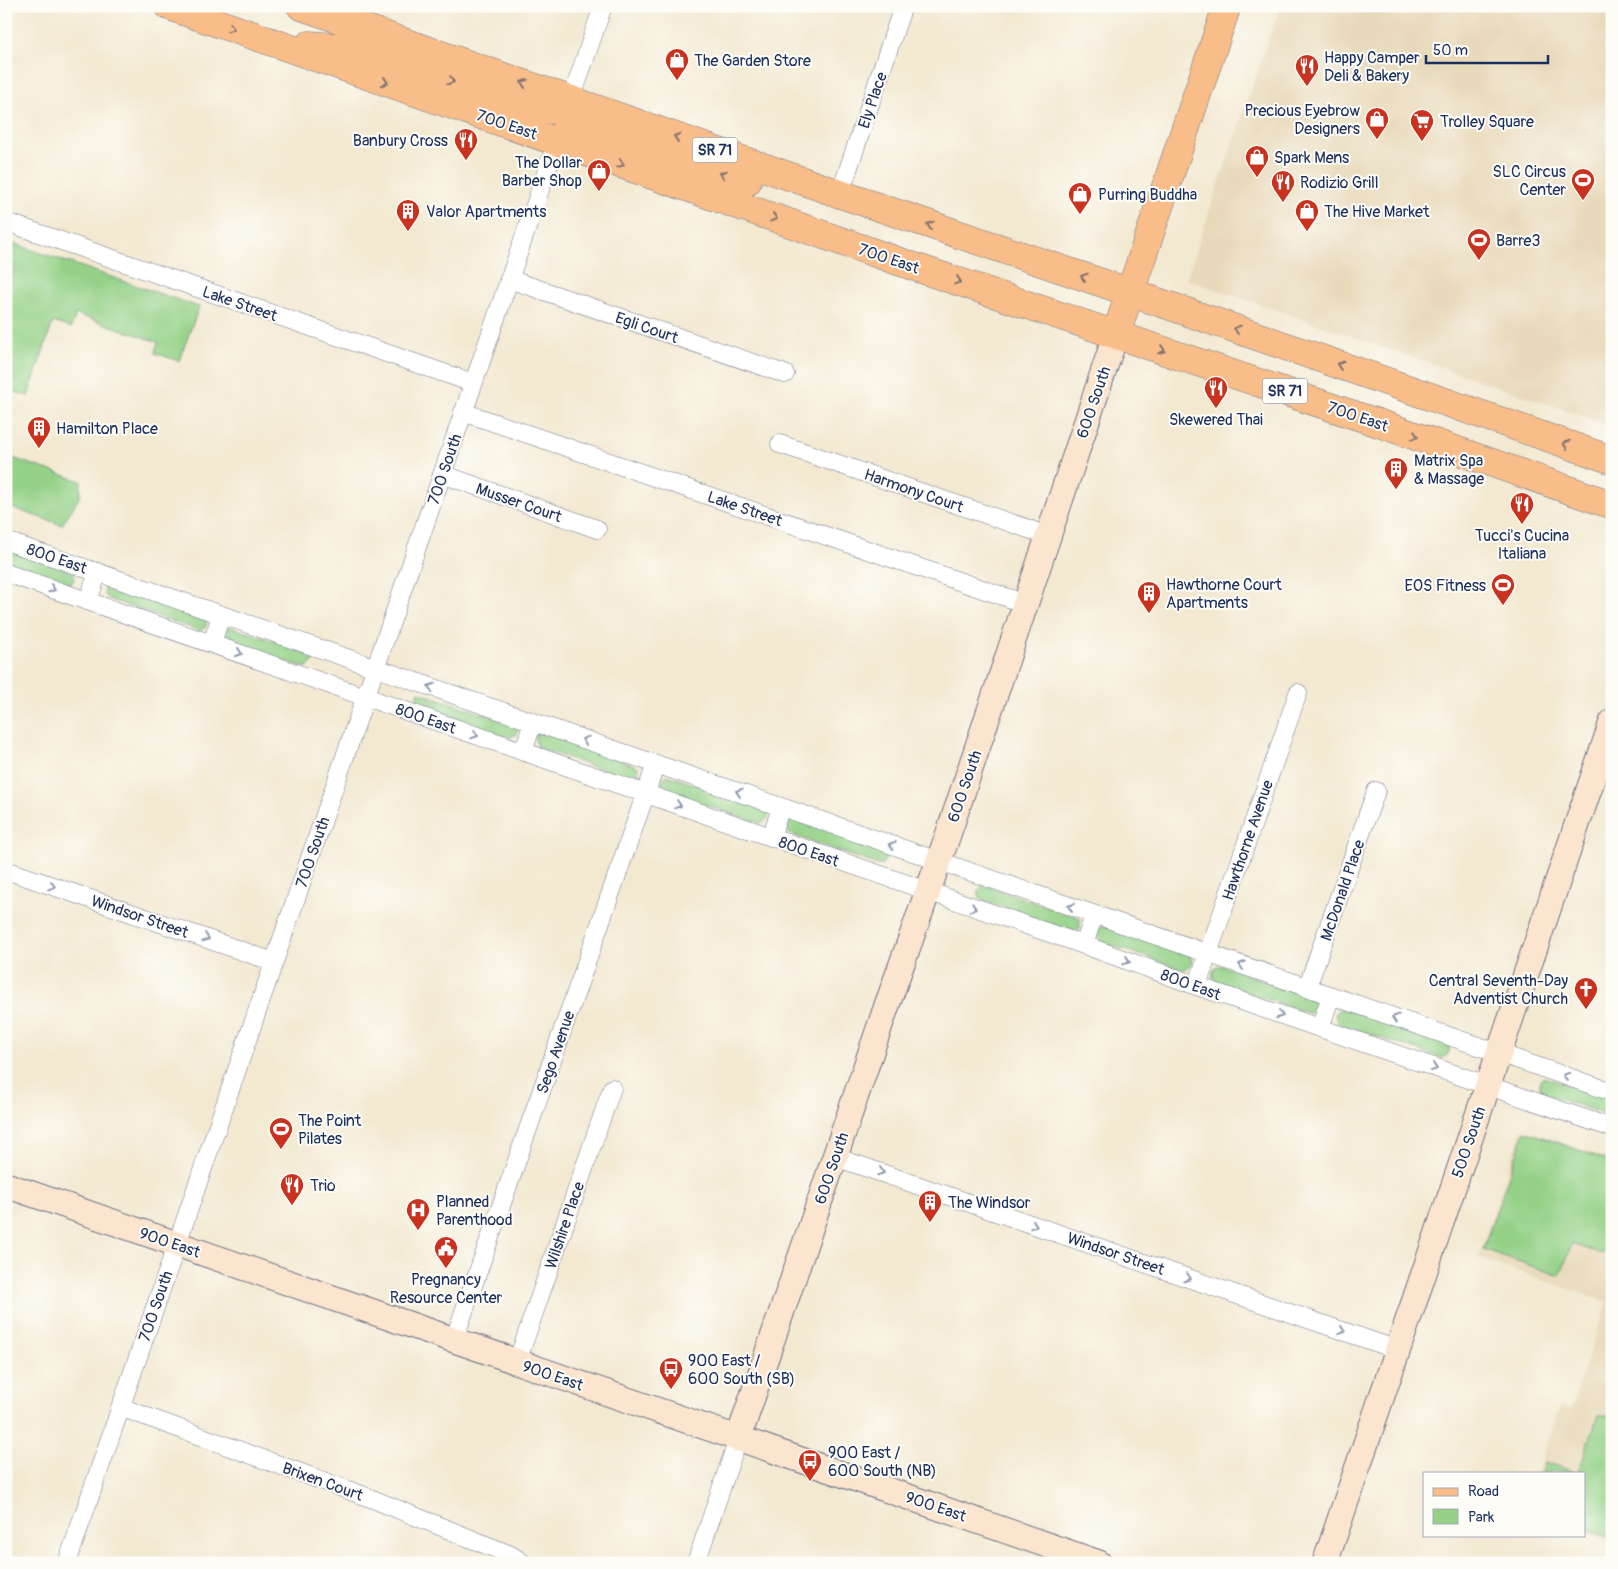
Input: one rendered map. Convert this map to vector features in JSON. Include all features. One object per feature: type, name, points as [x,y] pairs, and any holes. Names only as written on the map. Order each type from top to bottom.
[{"type":"main road","name":"700 East","points":[[169,6],[895,260],[1372,421],[1612,505]]},
{"type":"main road","name":"SR 71","points":[[301,6],[1612,460]]},
{"type":"main road","name":"600 South","points":[[1116,334],[1227,6]]},
{"type":"main road","points":[[268,41],[350,48],[530,108],[550,110],[571,100]]},
{"type":"main road","points":[[557,141],[567,128],[590,128],[758,186],[840,194]]},
{"type":"street","points":[[571,100],[603,6]]},
{"type":"street","name":"Ely Place","points":[[840,194],[903,6]]},
{"type":"street","name":"700 South","points":[[67,1563],[557,141]]},
{"type":"street","name":"Lake Street","points":[[6,222],[473,383]]},
{"type":"street","name":"Egli Court","points":[[509,280],[785,374]]},
{"type":"street","name":"600 South","points":[[696,1563],[834,1156],[1026,604],[1116,334]]},
{"type":"street","name":"Lake Street","points":[[463,412],[1026,604]]},
{"type":"street","name":"Harmony Court","points":[[780,444],[1049,536]]},
{"type":"street","name":"Musser Court","points":[[442,474],[597,529]]},
{"type":"street","name":"800 East","points":[[6,541],[1612,1092]]},
{"type":"street","points":[[88,601],[98,572]]},
{"type":"street","name":"800 East","points":[[6,573],[1612,1128]]},
{"type":"street","points":[[212,644],[222,615]]},
{"type":"street","name":"Hawthorne Avenue","points":[[1197,986],[1298,693]]},
{"type":"street","points":[[523,752],[533,722]]},
{"type":"street","name":"500 South","points":[[1325,1563],[1612,722]]},
{"type":"street","name":"Sego Avenue","points":[[454,1340],[656,764]]},
{"type":"street","name":"McDonald Place","points":[[1308,988],[1376,791]]},
{"type":"street","points":[[771,837],[781,807]]},
{"type":"street","name":"Windsor Street","points":[[6,870],[274,962]]},
{"type":"street","points":[[1084,945],[1094,915]]},
{"type":"street","points":[[1320,1028],[1331,996]]},
{"type":"street","name":"Wilshire Place","points":[[517,1362],[612,1088]]},
{"type":"street","name":"Windsor Street","points":[[834,1156],[1398,1350]]},
{"type":"street","name":"900 East","points":[[6,1185],[1099,1563]]},
{"type":"street","name":"Brixen Court","points":[[120,1407],[370,1498],[511,1556],[523,1563]]},
{"type":"shaded area","name":"Trolley Square","points":[[1280,6],[1612,6],[1612,426],[1186,279]]},
{"type":"shaded area","points":[[1522,1129],[1612,1160],[1612,1542],[1586,1534],[1586,1472],[1537,1472],[1560,1406],[1571,1409],[1607,1302],[1478,1258]]},
{"type":"green space","points":[[9,242],[199,307],[179,361],[155,353],[158,342],[76,314],[71,328],[53,322],[28,396],[6,389],[6,294],[14,270],[6,267],[6,251]]},
{"type":"green space","points":[[6,456],[81,481],[80,496],[62,525],[6,506]]},
{"type":"green space","points":[[6,546],[74,573],[72,583],[64,585],[6,565]]},
{"type":"green space","points":[[108,583],[204,614],[207,620],[206,627],[200,631],[109,599],[104,594]]},
{"type":"green space","points":[[228,626],[314,654],[314,661],[308,667],[303,667],[228,641],[224,636]]},
{"type":"green space","points":[[419,692],[519,726],[517,734],[507,737],[425,708],[417,702]]},
{"type":"green space","points":[[541,731],[638,767],[639,774],[629,779],[542,749],[537,746],[535,738],[536,734]]},
{"type":"green space","points":[[667,775],[768,810],[768,817],[759,823],[666,791],[663,789],[662,781]]},
{"type":"green space","points":[[790,818],[886,852],[886,859],[881,865],[878,865],[791,834],[785,827]]},
{"type":"green space","points":[[984,885],[1080,918],[1080,928],[1076,931],[1070,931],[982,900],[978,892]]},
{"type":"green space","points":[[1104,925],[1191,957],[1192,964],[1186,969],[1181,969],[1102,942],[1100,941],[1098,930]]},
{"type":"green space","points":[[1219,965],[1315,998],[1318,1005],[1314,1011],[1308,1013],[1217,982],[1213,977],[1213,970]]},
{"type":"green space","points":[[1341,1008],[1446,1042],[1449,1046],[1449,1052],[1442,1058],[1339,1024],[1336,1020],[1336,1015],[1337,1011]]},
{"type":"green space","points":[[1544,1077],[1612,1099],[1612,1117],[1543,1093],[1539,1084],[1540,1080]]},
{"type":"green space","points":[[1525,1131],[1612,1162],[1612,1227],[1602,1254],[1572,1244],[1560,1276],[1483,1249]]},
{"type":"green space","points":[[1598,1416],[1612,1416],[1612,1538],[1586,1529],[1586,1472],[1578,1472]]},
{"type":"green space","points":[[1544,1462],[1574,1472],[1541,1472]]},
{"type":"place","name":"The Garden Store","points":[[677,81]]},
{"type":"place","name":"Happy Camper Deli & Bakery","points":[[1307,87]]},
{"type":"place","name":"Precious Eyebrow Designers","points":[[1377,140]]},
{"type":"place","name":"Trolley Square","points":[[1422,142]]},
{"type":"place","name":"Banbury Cross","points":[[466,161]]},
{"type":"place","name":"Spark Mens","points":[[1257,178]]},
{"type":"place","name":"The Dollar Barber Shop","points":[[599,192]]},
{"type":"place","name":"SLC Circus Center","points":[[1583,201]]},
{"type":"place","name":"Rodizio Grill","points":[[1283,203]]},
{"type":"place","name":"Purring Buddha","points":[[1080,215]]},
{"type":"place","name":"Valor Apartments","points":[[408,232]]},
{"type":"place","name":"The Hive Market","points":[[1307,232]]},
{"type":"place","name":"Barre3","points":[[1479,261]]},
{"type":"place","name":"Skewered Thai","points":[[1216,409]]},
{"type":"place","name":"Hamilton Place","points":[[39,449]]},
{"type":"place","name":"Matrix Spa & Massage","points":[[1396,490]]},
{"type":"place","name":"Tucci's Cucina Italiana","points":[[1522,525]]},
{"type":"place","name":"EOS Fitness","points":[[1503,606]]},
{"type":"place","name":"Hawthorne Court Apartments","points":[[1149,614]]},
{"type":"place","name":"Central Seventh-Day Adventist Church","points":[[1586,1010]]},
{"type":"place","name":"The Point Pilates","points":[[281,1150]]},
{"type":"place","name":"Trio","points":[[292,1206]]},
{"type":"place","name":"The Windsor","points":[[930,1223]]},
{"type":"place","name":"Planned Parenthood","points":[[418,1231]]},
{"type":"place","name":"Pregnancy Resource Center","points":[[446,1269]]},
{"type":"place","name":"900 East / 600 South (SB)","points":[[671,1390]]},
{"type":"place","name":"900 East / 600 South (NB)","points":[[810,1482]]}]
